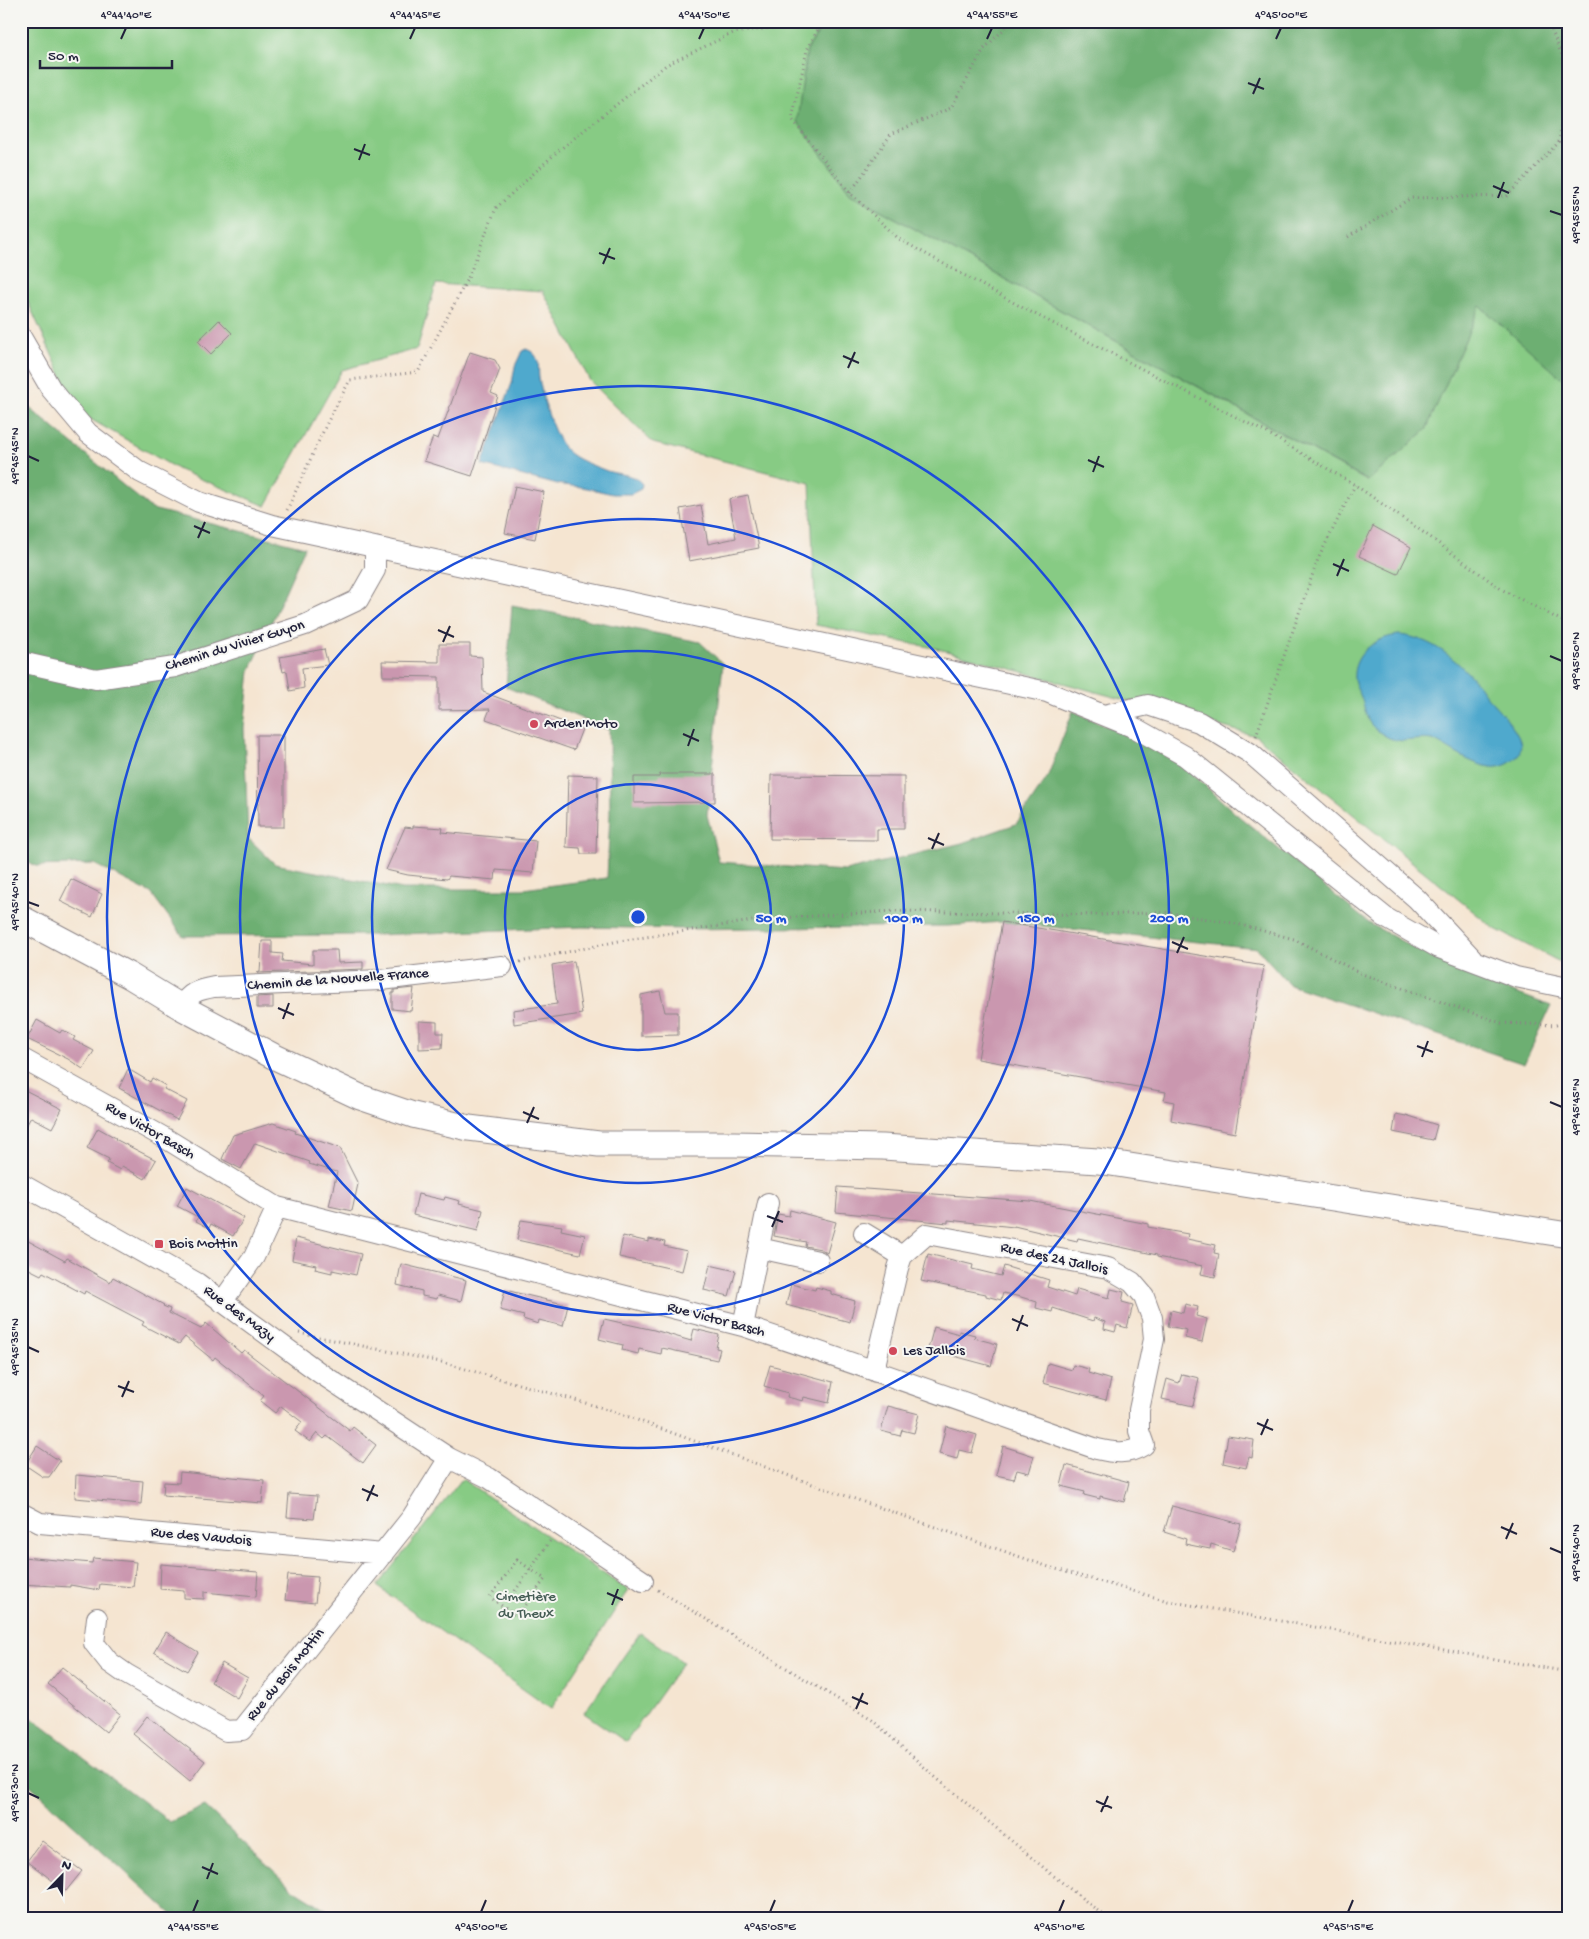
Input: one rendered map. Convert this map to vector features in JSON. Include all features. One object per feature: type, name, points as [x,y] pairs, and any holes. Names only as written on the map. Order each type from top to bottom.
[{"type":"main road","points":[[21,918],[273,1056],[360,1097],[412,1115],[469,1128],[599,1144],[883,1147],[1098,1161],[1568,1235]]},
{"type":"street","points":[[21,337],[51,389],[88,433],[140,472],[199,502],[279,526],[1047,692],[1135,728],[1185,756],[1386,918],[1439,948],[1516,977],[1568,988]]},
{"type":"street","name":"Chemin du Vivier Guyon","points":[[21,662],[96,679],[175,667],[305,625],[358,600],[375,570],[375,547]]},
{"type":"street","points":[[1104,715],[1148,705],[1199,722],[1250,753],[1417,899],[1475,961]]},
{"type":"street","name":"Chemin de la Nouvelle France","points":[[181,1007],[187,997],[197,990],[214,987],[381,980],[502,966]]},
{"type":"street","name":"Rue Victor Basch","points":[[21,1058],[165,1138],[278,1207],[743,1326],[1096,1449],[1128,1453],[1144,1445]]},
{"type":"street","name":"Rue des Mazy","points":[[21,1184],[198,1284],[320,1373],[449,1458],[489,1478],[643,1581]]},
{"type":"street","points":[[743,1326],[768,1203]]},
{"type":"street","points":[[222,1302],[254,1257],[278,1207]]},
{"type":"street","points":[[864,1233],[902,1256],[876,1361],[876,1372]]},
{"type":"street","name":"Rue des 24 Jallois","points":[[902,1256],[927,1234],[1108,1268],[1132,1282],[1144,1296],[1152,1318],[1154,1339],[1138,1410],[1139,1431],[1144,1445]]},
{"type":"street","points":[[759,1248],[818,1261]]},
{"type":"street","name":"Rue du Bois Mottin","points":[[97,1618],[94,1643],[109,1662],[126,1674],[226,1731],[242,1730],[412,1517],[449,1458]]},
{"type":"street","name":"Rue des Vaudois","points":[[21,1513],[40,1523],[383,1554]]},
{"type":"path","points":[[822,21],[807,50],[792,119],[850,193],[899,239],[1025,309],[1269,434],[1355,485],[1501,589],[1568,624]]},
{"type":"path","points":[[279,526],[328,421],[350,380],[418,372],[468,278],[496,208],[558,151],[666,66],[733,33],[822,21]]},
{"type":"path","points":[[850,193],[891,134],[951,108],[984,49],[1012,21]]},
{"type":"path","points":[[1548,21],[1568,70]]},
{"type":"path","points":[[1348,237],[1411,198],[1507,196],[1559,142],[1568,84]]},
{"type":"path","points":[[1250,753],[1318,559],[1355,485]]},
{"type":"path","points":[[502,966],[619,941],[765,918],[894,911],[1104,915],[1164,912],[1232,923],[1294,939],[1362,974],[1500,1023],[1556,1025],[1568,1021]]},
{"type":"path","points":[[290,1332],[441,1362],[610,1410],[1048,1567],[1168,1601],[1568,1672]]},
{"type":"path","points":[[515,1591],[561,1526]]},
{"type":"path","points":[[518,1560],[530,1569],[545,1579],[517,1617],[490,1597],[518,1560]]},
{"type":"path","points":[[643,1581],[872,1720],[934,1776],[1106,1918]]},
{"type":"green space","points":[[21,21],[825,21],[807,50],[850,193],[1367,481],[1426,430],[1480,305],[1568,384],[1568,966],[1495,929],[1256,736],[939,649],[816,625],[810,483],[653,443],[590,381],[543,291],[436,284],[417,349],[342,370],[266,506],[179,470],[78,412],[21,287]]},
{"type":"green space","points":[[825,21],[1568,21],[1568,384],[1480,306],[1426,430],[1368,481],[850,193],[797,121],[807,50]]},
{"type":"green space","points":[[21,401],[152,509],[305,547],[250,671],[244,728],[248,838],[275,864],[403,889],[523,889],[607,878],[610,813],[609,730],[506,687],[512,605],[700,642],[723,664],[707,815],[719,862],[845,871],[962,843],[1016,824],[1047,778],[1073,711],[1130,736],[1184,766],[1235,813],[1369,923],[1430,957],[1551,1006],[1524,1064],[1290,985],[1257,948],[1002,922],[948,926],[686,929],[582,927],[376,935],[183,936],[151,893],[94,864],[36,866],[21,860]]},
{"type":"green space","name":"Cimetière du Theux","points":[[462,1479],[628,1590],[551,1709],[377,1586]]},
{"type":"green space","points":[[640,1633],[683,1662],[626,1742],[584,1713]]},
{"type":"green space","points":[[21,1710],[170,1822],[205,1806],[292,1888],[340,1918],[176,1918],[21,1777]]},
{"type":"water","points":[[526,349],[537,358],[540,386],[545,405],[561,444],[570,454],[591,465],[639,480],[642,484],[641,489],[631,494],[613,494],[582,487],[554,484],[482,465],[512,383],[515,366],[522,351]]},
{"type":"water","points":[[1399,635],[1422,640],[1433,645],[1452,658],[1477,683],[1518,736],[1521,747],[1520,752],[1513,761],[1502,766],[1484,766],[1433,740],[1396,740],[1384,735],[1373,727],[1368,719],[1355,684],[1354,670],[1361,655],[1367,648],[1382,639]]},
{"type":"building","points":[[219,320],[232,333],[211,354],[198,341]]},
{"type":"building","points":[[470,352],[495,360],[500,369],[491,393],[498,396],[472,476],[424,461],[433,437],[438,439]]},
{"type":"building","points":[[515,486],[544,492],[535,539],[505,533]]},
{"type":"building","points":[[748,495],[759,548],[689,561],[680,509],[701,505],[708,544],[736,538],[729,499]]},
{"type":"building","points":[[1373,526],[1411,547],[1398,574],[1359,556]]},
{"type":"building","points":[[439,644],[470,644],[470,656],[482,657],[483,692],[582,729],[574,750],[486,719],[490,709],[439,710],[439,677],[383,676],[382,661],[439,662]]},
{"type":"building","points":[[324,649],[328,665],[302,668],[304,688],[290,691],[287,671],[283,672],[280,657]]},
{"type":"building","points":[[257,735],[284,735],[284,827],[258,827]]},
{"type":"building","points":[[660,774],[715,774],[715,802],[634,803],[634,777],[659,777]]},
{"type":"building","points":[[568,775],[598,776],[596,854],[581,854],[580,848],[566,847]]},
{"type":"building","points":[[771,775],[904,776],[904,829],[877,829],[877,840],[770,839]]},
{"type":"building","points":[[413,826],[443,828],[442,832],[536,841],[533,873],[496,870],[495,880],[449,876],[447,879],[408,875],[386,870],[405,827],[413,828]]},
{"type":"building","points":[[71,879],[102,894],[92,917],[60,901]]},
{"type":"building","points":[[1002,922],[1264,966],[1235,1133],[1171,1120],[1174,1102],[1164,1100],[1166,1092],[978,1059]]},
{"type":"building","points":[[262,941],[272,941],[272,953],[283,954],[282,961],[313,964],[313,950],[337,950],[338,963],[363,962],[363,969],[257,973],[260,972]]},
{"type":"building","points":[[574,961],[582,1014],[514,1024],[513,1010],[557,1004],[552,965]]},
{"type":"building","points":[[414,988],[411,1011],[392,1009],[392,993],[394,993],[394,990]]},
{"type":"building","points":[[660,991],[665,1012],[678,1012],[678,1035],[641,1036],[641,995]]},
{"type":"building","points":[[273,996],[273,1008],[257,1008],[257,997]]},
{"type":"building","points":[[37,1020],[60,1033],[62,1030],[75,1037],[73,1040],[94,1051],[83,1069],[68,1059],[27,1039]]},
{"type":"building","points":[[419,1021],[437,1022],[437,1033],[443,1033],[442,1048],[419,1049]]},
{"type":"building","points":[[128,1069],[150,1082],[152,1078],[166,1086],[164,1089],[187,1101],[177,1120],[119,1088]]},
{"type":"building","points":[[21,1088],[62,1109],[52,1128],[31,1117],[21,1135]]},
{"type":"building","points":[[1396,1114],[1406,1115],[1437,1125],[1433,1140],[1393,1132]]},
{"type":"building","points":[[273,1123],[296,1131],[295,1133],[340,1148],[358,1184],[352,1211],[329,1206],[337,1172],[309,1164],[310,1162],[255,1143],[241,1169],[222,1159],[233,1135]]},
{"type":"building","points":[[98,1128],[156,1160],[145,1179],[122,1166],[120,1170],[107,1163],[109,1159],[87,1148]]},
{"type":"building","points":[[187,1187],[244,1218],[233,1236],[211,1224],[209,1228],[196,1221],[198,1217],[177,1206]]},
{"type":"building","points":[[838,1187],[1030,1201],[1148,1224],[1148,1227],[1188,1234],[1187,1239],[1216,1245],[1214,1253],[1219,1254],[1215,1277],[1201,1274],[1203,1266],[1078,1238],[1077,1241],[1014,1226],[948,1220],[948,1223],[836,1212]]},
{"type":"building","points":[[418,1194],[444,1200],[445,1197],[460,1201],[459,1204],[483,1210],[478,1231],[413,1215]]},
{"type":"building","points":[[790,1210],[836,1222],[827,1253],[821,1249],[805,1246],[806,1242],[774,1236],[778,1214],[789,1216]]},
{"type":"building","points":[[521,1220],[562,1226],[561,1230],[585,1235],[580,1254],[517,1240]]},
{"type":"building","points":[[623,1236],[649,1242],[649,1239],[665,1242],[664,1246],[687,1251],[682,1271],[619,1257]]},
{"type":"building","points":[[21,1237],[65,1261],[67,1258],[110,1282],[113,1277],[164,1305],[170,1309],[169,1313],[201,1329],[206,1323],[241,1353],[244,1350],[350,1431],[353,1427],[376,1445],[363,1463],[327,1436],[324,1439],[317,1433],[310,1442],[295,1431],[302,1422],[281,1406],[275,1413],[260,1401],[264,1396],[215,1357],[213,1360],[185,1337],[179,1344],[142,1325],[144,1322],[85,1291],[84,1294],[43,1272],[41,1275],[21,1265]]},
{"type":"building","points":[[296,1238],[361,1254],[356,1275],[332,1270],[332,1273],[315,1269],[316,1265],[292,1260]]},
{"type":"building","points":[[928,1254],[973,1265],[972,1269],[1001,1276],[1004,1266],[1049,1280],[1047,1287],[1075,1296],[1077,1289],[1109,1298],[1111,1289],[1124,1292],[1122,1302],[1133,1305],[1127,1328],[1117,1325],[1115,1332],[1104,1329],[1105,1322],[1094,1318],[1093,1321],[1053,1308],[1052,1312],[1036,1308],[1037,1302],[1021,1297],[1003,1293],[1001,1300],[986,1296],[986,1294],[921,1281]]},
{"type":"building","points":[[401,1264],[466,1280],[461,1301],[438,1295],[437,1299],[422,1296],[422,1291],[397,1285]]},
{"type":"building","points":[[710,1265],[736,1271],[729,1296],[704,1290]]},
{"type":"building","points":[[791,1284],[815,1290],[816,1287],[831,1291],[831,1294],[855,1301],[850,1322],[786,1305]]},
{"type":"building","points":[[505,1290],[568,1305],[563,1326],[539,1320],[538,1324],[523,1319],[524,1316],[500,1310]]},
{"type":"building","points":[[1185,1304],[1198,1307],[1196,1316],[1207,1319],[1202,1342],[1185,1338],[1187,1330],[1168,1326],[1171,1310],[1183,1313]]},
{"type":"building","points":[[604,1319],[654,1330],[691,1341],[694,1329],[719,1335],[716,1348],[720,1349],[717,1360],[662,1348],[661,1354],[639,1349],[638,1354],[622,1350],[623,1345],[599,1339]]},
{"type":"building","points":[[934,1327],[959,1334],[959,1331],[975,1335],[974,1338],[997,1344],[991,1366],[928,1349]]},
{"type":"building","points":[[1048,1363],[1072,1370],[1073,1365],[1089,1369],[1088,1373],[1111,1380],[1106,1400],[1043,1383]]},
{"type":"building","points":[[770,1365],[833,1382],[829,1403],[804,1397],[803,1401],[787,1397],[788,1393],[764,1386]]},
{"type":"building","points":[[1182,1374],[1199,1378],[1193,1406],[1162,1399],[1167,1379],[1179,1383]]},
{"type":"building","points":[[888,1406],[919,1414],[914,1433],[902,1430],[900,1436],[881,1431]]},
{"type":"building","points":[[946,1426],[977,1435],[972,1453],[959,1450],[957,1459],[939,1454]]},
{"type":"building","points":[[1228,1436],[1254,1440],[1252,1458],[1249,1457],[1246,1468],[1223,1463]]},
{"type":"building","points":[[37,1446],[60,1461],[49,1477],[43,1477],[25,1465]]},
{"type":"building","points":[[1003,1446],[1034,1456],[1029,1473],[1017,1470],[1014,1479],[996,1475]]},
{"type":"building","points":[[1066,1465],[1129,1482],[1124,1502],[1100,1496],[1100,1499],[1084,1495],[1085,1492],[1061,1486]]},
{"type":"building","points":[[180,1472],[264,1480],[262,1503],[163,1495],[164,1482],[179,1483]]},
{"type":"building","points":[[76,1475],[143,1481],[141,1504],[75,1498]]},
{"type":"building","points":[[289,1494],[317,1496],[314,1519],[287,1517]]},
{"type":"building","points":[[1172,1506],[1241,1524],[1233,1551],[1211,1544],[1210,1549],[1185,1544],[1186,1539],[1164,1532]]},
{"type":"building","points":[[22,1557],[92,1563],[93,1558],[136,1562],[133,1587],[100,1584],[99,1590],[70,1585],[70,1587],[21,1584]]},
{"type":"building","points":[[161,1564],[258,1572],[256,1597],[204,1592],[204,1599],[184,1598],[184,1591],[160,1589]]},
{"type":"building","points":[[288,1575],[318,1577],[315,1603],[285,1600]]},
{"type":"building","points":[[166,1632],[198,1652],[187,1671],[154,1652]]},
{"type":"building","points":[[222,1663],[248,1678],[237,1698],[211,1682]]},
{"type":"building","points":[[62,1667],[120,1714],[106,1732],[48,1684]]},
{"type":"building","points":[[147,1716],[205,1761],[190,1781],[133,1734]]},
{"type":"building","points":[[42,1841],[82,1871],[66,1891],[27,1861]]},
{"type":"place","name":"Arden'Moto","points":[[534,724]]},
{"type":"place","name":"Bois Mottin","points":[[159,1244]]},
{"type":"place","name":"Les Jallois","points":[[893,1351]]}]
